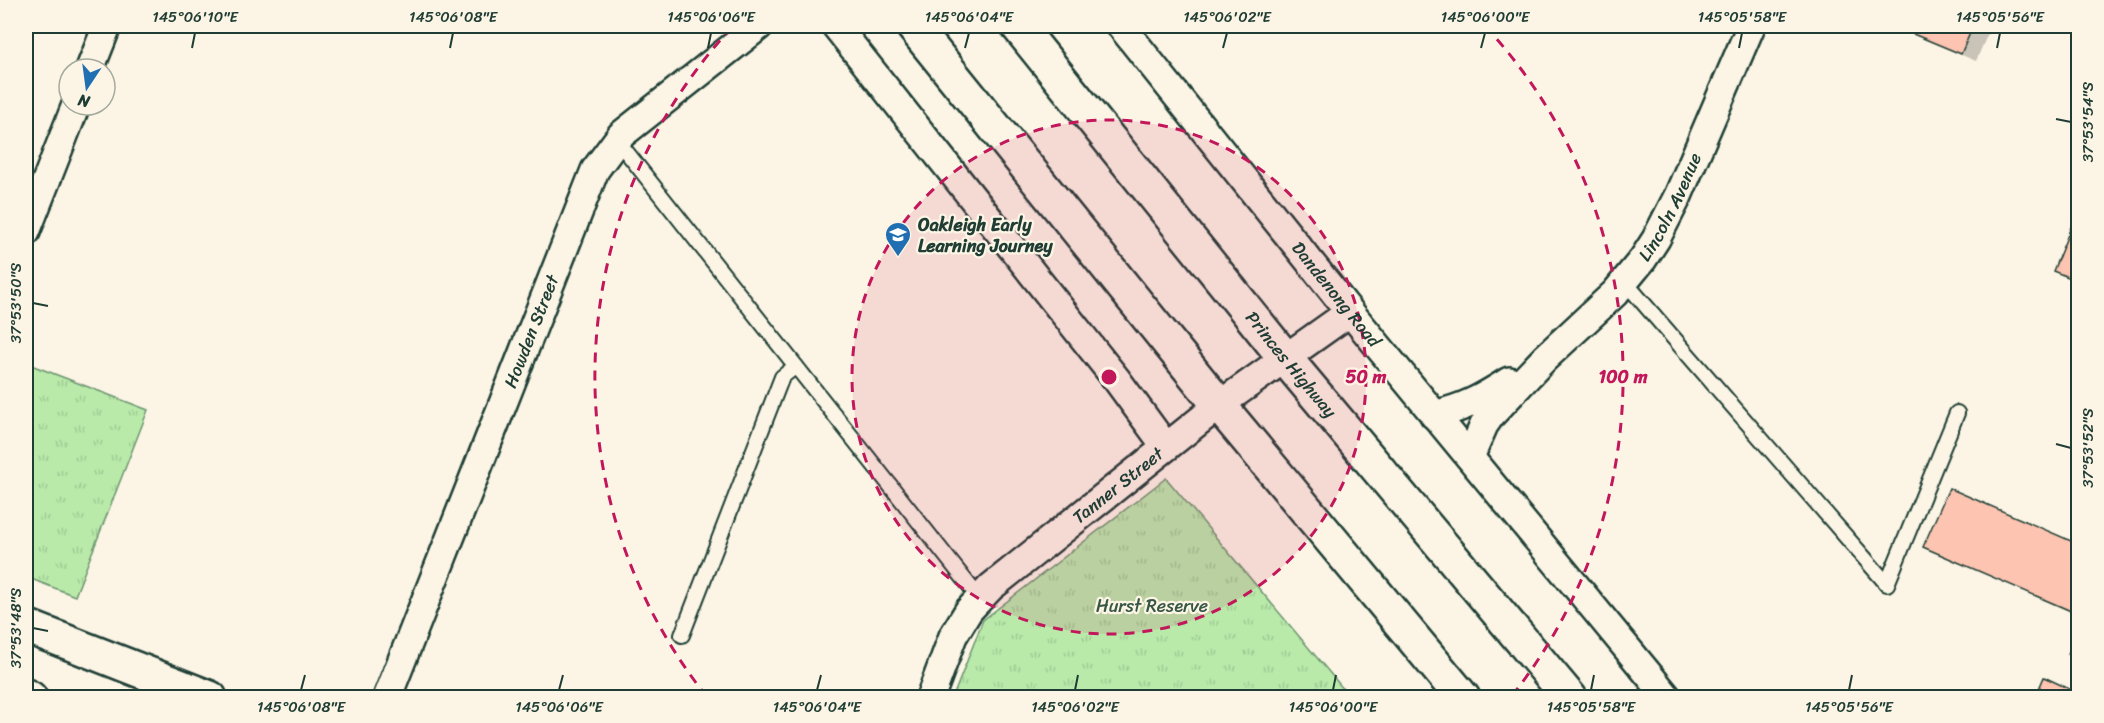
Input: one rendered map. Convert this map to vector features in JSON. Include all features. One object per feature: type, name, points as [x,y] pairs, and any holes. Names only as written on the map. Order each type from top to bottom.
[{"type":"main road","points":[[913,26],[1219,405],[1463,698]]},
{"type":"main road","name":"Princes Highway","points":[[1018,26],[1285,358],[1570,698]]},
{"type":"main road","points":[[26,626],[210,698]]},
{"type":"main road","points":[[26,696],[30,698]]},
{"type":"street","points":[[95,57],[107,26]]},
{"type":"street","name":"Howden Street","points":[[387,698],[595,170],[617,140],[759,26]]},
{"type":"street","points":[[836,26],[1117,380],[1166,447]]},
{"type":"street","name":"Dandenong Road","points":[[1121,26],[1350,312],[1668,698]]},
{"type":"street","name":"Lincoln Avenue","points":[[1470,457],[1484,424],[1491,415],[1545,358],[1590,318],[1625,282],[1656,239],[1678,196],[1751,26]]},
{"type":"street","points":[[26,232],[71,117]]},
{"type":"street","name":"Tanner Street","points":[[930,698],[954,636],[969,610],[1000,579],[1219,405],[1350,312]]},
{"type":"street","name":"Lincoln Avenue","points":[[1434,415],[1479,401],[1545,358]]},
{"type":"lane","points":[[617,140],[980,599]]},
{"type":"lane","points":[[1625,282],[1887,584],[1957,413]]},
{"type":"lane","points":[[682,635],[782,377],[796,366]]},
{"type":"green space","points":[[26,363],[148,410],[75,596],[26,577]]},
{"type":"green space","name":"Hurst Reserve","points":[[1166,478],[1350,697],[953,697],[983,620]]},
{"type":"building","points":[[1894,26],[1973,26],[1961,54]]},
{"type":"building","points":[[2078,210],[2078,281],[2053,271]]},
{"type":"building","points":[[1949,488],[2078,544],[2078,614],[1923,547]]},
{"type":"building","points":[[2078,630],[2078,659],[2068,654]]},
{"type":"building","points":[[2044,677],[2078,693],[2078,698],[2035,698]]},
{"type":"place","name":"Oakleigh Early Learning Journey","points":[[898,258]]}]
